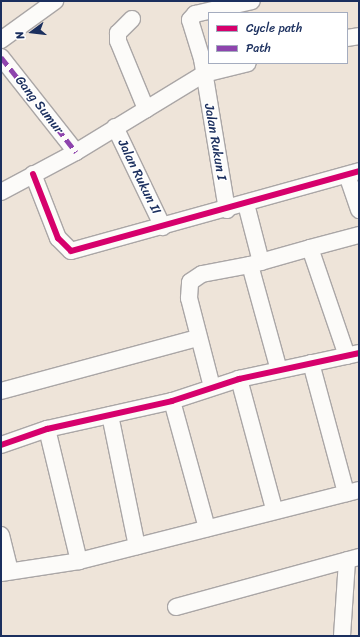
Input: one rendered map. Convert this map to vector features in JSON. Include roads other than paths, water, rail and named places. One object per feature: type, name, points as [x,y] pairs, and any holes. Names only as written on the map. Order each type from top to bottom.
[{"type":"street","points":[[1,40],[55,1]]},
{"type":"street","name":"Jalan Rukun I","points":[[211,12],[252,1]]},
{"type":"street","name":"Jalan Rukun I","points":[[208,13],[192,17],[190,25],[204,74],[227,210]]},
{"type":"street","points":[[132,19],[118,33],[118,41],[146,109]]},
{"type":"street","points":[[348,38],[359,36]]},
{"type":"street","name":"Gang Sumur","points":[[1,57],[76,152]]},
{"type":"street","points":[[1,192],[76,152],[204,74],[244,64]]},
{"type":"street","name":"Jalan Rukun II","points":[[115,127],[164,227]]},
{"type":"street","points":[[33,174],[58,238],[71,252],[81,251],[353,173],[359,210]]},
{"type":"street","points":[[246,204],[256,264],[279,370]]},
{"type":"street","points":[[212,387],[198,338],[189,298],[190,282],[202,274],[256,264],[359,235]]},
{"type":"street","points":[[1,445],[47,429],[172,401],[239,379],[353,354],[310,248]]},
{"type":"street","points":[[1,391],[198,338]]},
{"type":"street","points":[[1,536],[5,572],[79,561],[274,509],[352,491],[311,363]]},
{"type":"street","points":[[239,379],[274,509]]},
{"type":"street","points":[[172,401],[207,528]]},
{"type":"street","points":[[110,415],[137,546]]},
{"type":"street","points":[[47,429],[79,561]]},
{"type":"street","points":[[176,607],[353,558],[342,636]]}]
